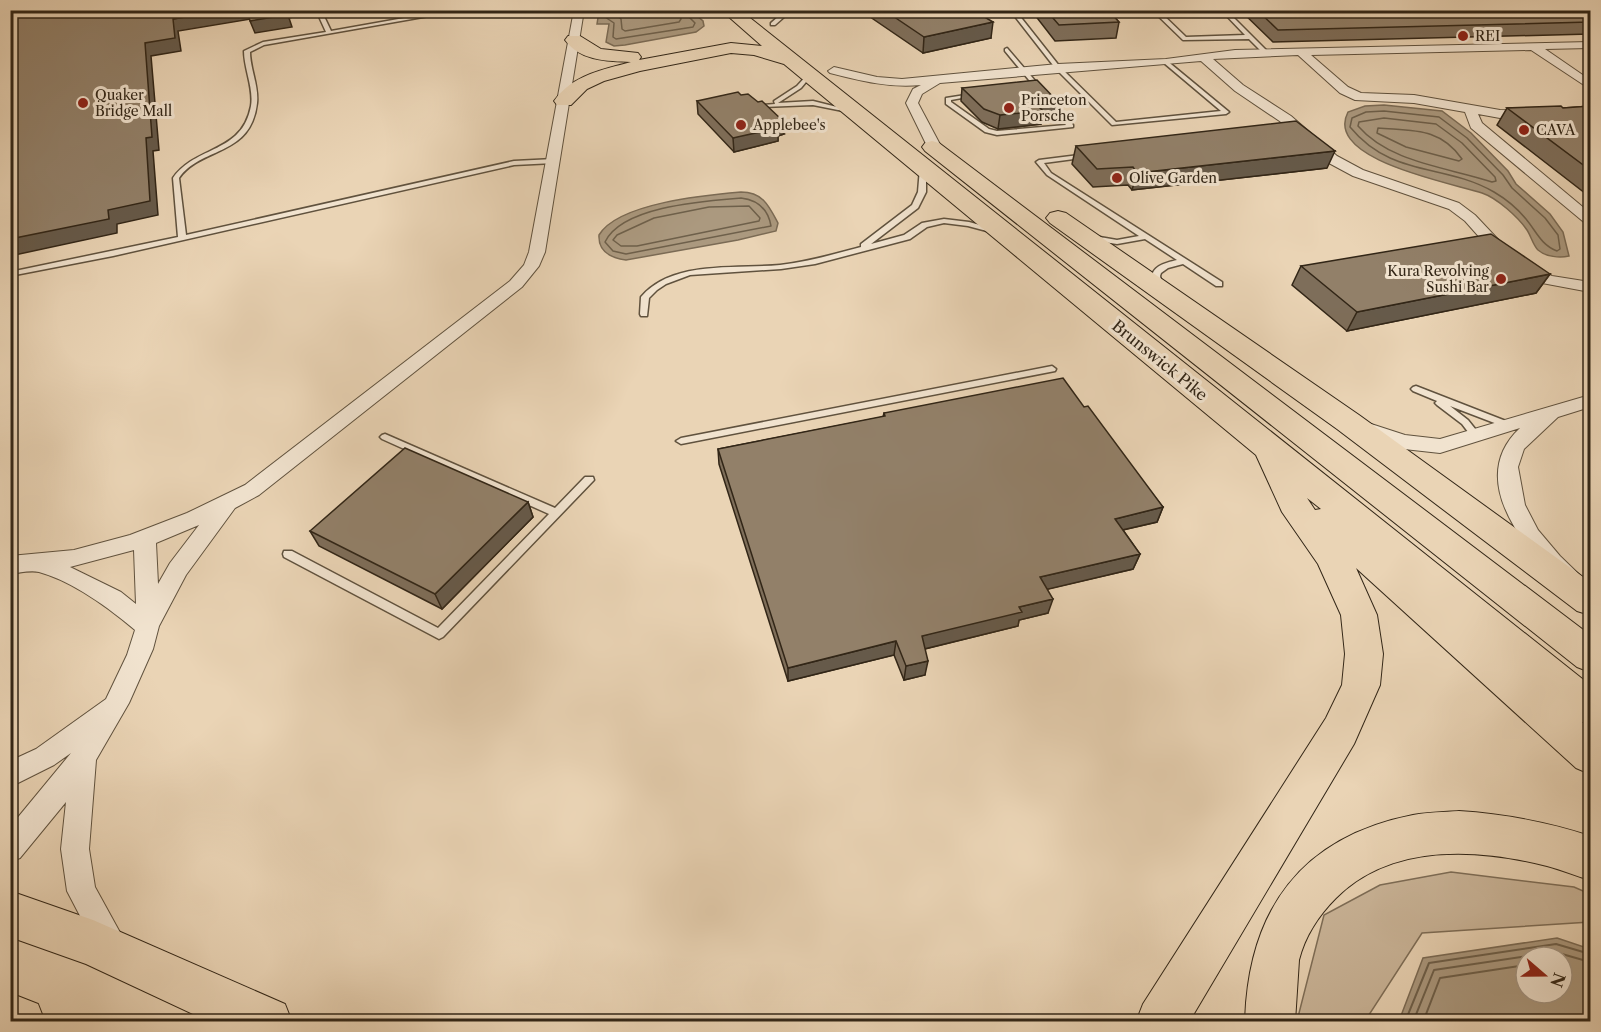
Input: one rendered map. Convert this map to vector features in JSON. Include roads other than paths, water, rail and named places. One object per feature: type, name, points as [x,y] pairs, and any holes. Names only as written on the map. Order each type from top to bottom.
[{"type":"main road","points":[[756,10],[871,100]]},
{"type":"main road","points":[[564,101],[575,89],[590,80],[635,61],[698,44],[724,20]]},
{"type":"main road","name":"Brunswick Pike","points":[[724,20],[803,71],[852,112],[929,159],[1590,656]]},
{"type":"main road","points":[[574,39],[582,48],[598,54],[635,61]]},
{"type":"main road","points":[[569,66],[635,61],[737,48],[767,53],[803,71]]},
{"type":"main road","name":"Brunswick Pike","points":[[899,122],[929,159],[1006,235],[1590,708]]},
{"type":"main road","points":[[929,159],[1010,184],[1348,422],[1590,599]]},
{"type":"main road","points":[[1268,447],[1312,509],[1590,755]]},
{"type":"main road","points":[[1161,1022],[1340,731],[1361,685],[1364,654],[1362,634],[1353,597],[1330,555],[1298,512],[1268,447]]},
{"type":"main road","points":[[1270,1022],[1270,989],[1281,940],[1303,898],[1330,872],[1354,855],[1386,841],[1452,831],[1537,842],[1590,858]]},
{"type":"main road","points":[[10,914],[117,953],[267,1022]]},
{"type":"main road","points":[[10,1018],[20,1022]]},
{"type":"street","points":[[10,565],[91,555],[145,539],[228,503],[252,490],[516,284],[531,266],[537,252],[579,10]]},
{"type":"street","points":[[834,71],[890,83],[1058,68],[1166,62],[1265,52],[1590,45]]},
{"type":"street","points":[[1533,46],[1590,85]]},
{"type":"street","points":[[1301,52],[1344,90],[1359,96],[1414,99],[1471,111],[1500,114],[1590,116]]},
{"type":"street","points":[[1203,57],[1228,80],[1275,111],[1293,131],[1347,168],[1467,212],[1508,260],[1521,270],[1554,282],[1590,287]]},
{"type":"street","points":[[929,159],[912,100],[917,92],[938,80]]},
{"type":"street","points":[[1471,111],[1476,125],[1590,220]]},
{"type":"street","points":[[1348,422],[1404,442],[1440,446],[1590,401]]},
{"type":"street","points":[[1554,412],[1519,442],[1509,456],[1508,476],[1513,502],[1525,529],[1538,547],[1590,599]]},
{"type":"street","points":[[10,848],[57,795],[83,760],[118,703],[140,650],[147,626],[178,569],[228,503]]},
{"type":"street","points":[[145,539],[147,626]]},
{"type":"street","points":[[39,563],[113,598],[147,626]]},
{"type":"street","points":[[10,775],[45,757],[118,703]]},
{"type":"street","points":[[83,760],[75,849],[81,891],[117,953]]},
{"type":"lane","points":[[318,10],[329,33]]},
{"type":"lane","points":[[182,238],[176,178],[178,174],[239,138],[248,125],[255,93],[247,51],[262,44],[461,10]]},
{"type":"lane","points":[[773,24],[790,10]]},
{"type":"lane","points":[[1012,10],[1058,68],[1114,124],[1226,112],[1166,62]]},
{"type":"lane","points":[[1154,10],[1185,39],[1249,37]]},
{"type":"lane","points":[[1223,10],[1265,52]]},
{"type":"lane","points":[[984,94],[952,97],[948,99],[948,103],[987,130],[997,133],[1071,126],[1007,50]]},
{"type":"lane","points":[[803,71],[799,87],[787,97],[765,106],[813,104],[852,112]]},
{"type":"lane","points":[[1028,89],[1039,88]]},
{"type":"lane","points":[[1098,155],[1039,162],[1049,174],[1219,285]]},
{"type":"lane","points":[[861,248],[907,214],[921,198],[929,159]]},
{"type":"lane","points":[[10,274],[182,238],[514,163],[554,161]]},
{"type":"lane","points":[[644,314],[645,297],[663,282],[675,277],[707,271],[792,266],[907,237],[925,225],[944,221],[969,224],[1006,235]]},
{"type":"lane","points":[[885,229],[907,237]]},
{"type":"lane","points":[[1081,234],[1117,242],[1144,237]]},
{"type":"lane","points":[[1163,292],[1155,280],[1155,273],[1162,266],[1181,262]]},
{"type":"lane","points":[[681,441],[1052,369]]},
{"type":"lane","points":[[1475,435],[1451,410],[1416,389],[1508,425]]},
{"type":"lane","points":[[385,437],[557,513]]},
{"type":"lane","points":[[288,554],[439,634],[589,480]]},
{"type":"water","points":[[690,10],[703,21],[704,26],[696,32],[625,45],[614,46],[606,42],[609,24],[597,24],[599,11]]},
{"type":"water","points":[[1384,105],[1442,111],[1471,133],[1508,171],[1516,184],[1550,214],[1563,232],[1569,256],[1553,256],[1538,250],[1518,219],[1488,195],[1394,167],[1354,144],[1345,129],[1348,112],[1365,106]]},
{"type":"water","points":[[741,192],[755,194],[764,201],[778,223],[776,231],[626,260],[606,253],[599,241],[599,235],[609,224],[643,208],[686,198]]},
{"type":"water","points":[[1557,938],[1590,949],[1590,1021],[1399,1021],[1423,958]]},
{"type":"place","name":"REI","points":[[1463,36]]},
{"type":"place","name":"Quaker Bridge Mall","points":[[83,103]]},
{"type":"place","name":"Princeton Porsche","points":[[1009,108]]},
{"type":"place","name":"Applebee's","points":[[741,125]]},
{"type":"place","name":"CAVA","points":[[1524,130]]},
{"type":"place","name":"Olive Garden","points":[[1117,178]]},
{"type":"place","name":"Kura Revolving Sushi Bar","points":[[1501,279]]}]
